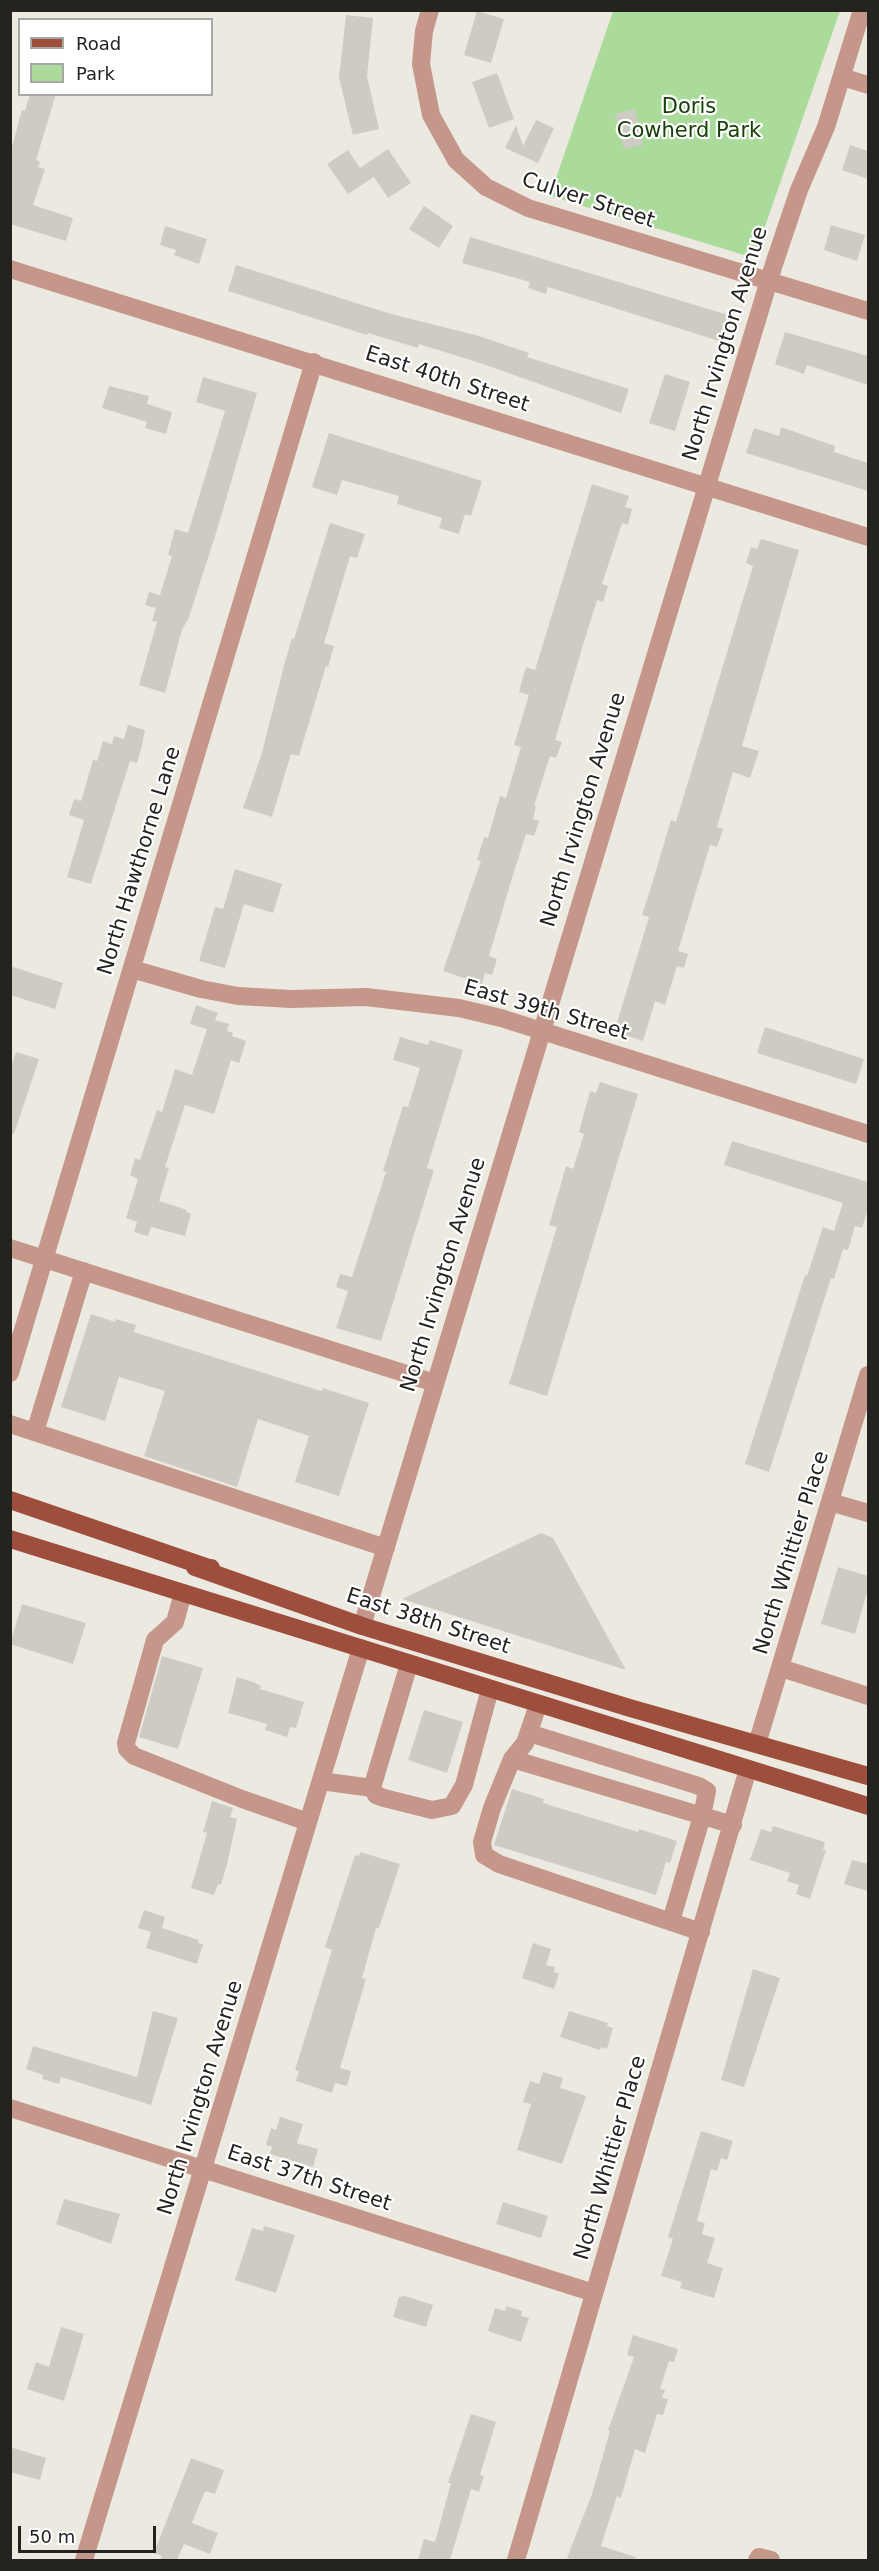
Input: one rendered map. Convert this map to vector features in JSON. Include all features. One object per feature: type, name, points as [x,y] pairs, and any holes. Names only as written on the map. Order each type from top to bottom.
[{"type":"main road","name":"East 38th Street","points":[[10,1500],[211,1568],[195,1567],[362,1626],[630,1708],[868,1776]]},
{"type":"main road","points":[[10,1539],[868,1806]]},
{"type":"street","name":"Culver Street","points":[[430,10],[424,30],[421,64],[430,115],[456,160],[486,187],[528,208],[868,311]]},
{"type":"street","name":"North Irvington Avenue","points":[[362,1626],[789,215],[826,127],[862,10]]},
{"type":"street","points":[[842,77],[868,85]]},
{"type":"street","name":"East 40th Street","points":[[10,269],[314,362],[868,537]]},
{"type":"street","name":"North Hawthorne Lane","points":[[10,1373],[314,362]]},
{"type":"street","name":"East 39th Street","points":[[132,969],[213,992],[271,999],[338,996],[408,1000],[459,1008],[541,1030],[868,1134]]},
{"type":"street","points":[[10,1248],[435,1383]]},
{"type":"street","points":[[35,1432],[84,1271]]},
{"type":"street","name":"North Whittier Place","points":[[757,1744],[868,1375]]},
{"type":"street","points":[[10,1424],[386,1548]]},
{"type":"street","points":[[830,1502],[868,1513]]},
{"type":"street","points":[[183,1593],[175,1622],[155,1640],[126,1743],[127,1749],[134,1756],[308,1822]]},
{"type":"street","name":"North Irvington Avenue","points":[[84,2560],[361,1648]]},
{"type":"street","points":[[409,1664],[372,1788],[376,1795],[384,1798],[432,1810],[452,1806],[464,1785],[490,1689]]},
{"type":"street","points":[[781,1668],[868,1696]]},
{"type":"street","points":[[538,1705],[525,1743],[512,1759],[492,1808],[482,1842],[484,1855],[499,1864],[701,1932]]},
{"type":"street","points":[[529,1733],[699,1786],[707,1791],[702,1816],[671,1922]]},
{"type":"street","points":[[512,1759],[733,1825]]},
{"type":"street","name":"North Whittier Place","points":[[516,2560],[733,1825],[747,1769]]},
{"type":"street","points":[[321,1781],[372,1788]]},
{"type":"street","name":"East 37th Street","points":[[10,2108],[594,2293]]},
{"type":"street","points":[[758,2560],[759,2557],[771,2560]]},
{"type":"green space","name":"Doris Cowherd Park","points":[[613,11],[840,11],[754,258],[550,196]]},
{"type":"building","points":[[477,11],[504,19],[491,63],[464,55]]},
{"type":"building","points":[[346,15],[373,18],[367,76],[379,129],[353,135],[339,78]]},
{"type":"building","points":[[497,73],[514,119],[489,128],[472,82]]},
{"type":"building","points":[[29,96],[55,96],[36,160],[40,162],[38,167],[45,169],[33,205],[73,218],[66,241],[10,224],[10,154],[22,110],[25,111]]},
{"type":"building","points":[[635,109],[643,145],[624,149],[615,114]]},
{"type":"building","points":[[536,120],[554,128],[538,163],[505,148],[516,125],[523,146]]},
{"type":"building","points":[[850,145],[868,151],[868,179],[842,170]]},
{"type":"building","points":[[388,149],[411,183],[388,198],[374,177],[348,194],[327,164],[348,150],[360,168]]},
{"type":"building","points":[[424,206],[453,226],[439,248],[409,229]]},
{"type":"building","points":[[831,225],[865,235],[857,261],[824,250]]},
{"type":"building","points":[[165,226],[207,239],[199,264],[174,255],[176,250],[160,245]]},
{"type":"building","points":[[470,237],[728,315],[719,341],[548,287],[546,294],[528,288],[530,282],[462,263]]},
{"type":"building","points":[[236,265],[391,314],[479,336],[529,353],[527,357],[629,389],[621,413],[419,344],[418,348],[368,333],[367,335],[228,291]]},
{"type":"building","points":[[785,332],[868,356],[868,385],[807,365],[804,374],[775,364]]},
{"type":"building","points":[[665,374],[690,382],[675,431],[649,423]]},
{"type":"building","points":[[203,377],[257,393],[217,530],[189,617],[182,630],[165,693],[139,685],[157,622],[152,621],[156,608],[145,605],[149,592],[160,595],[172,556],[168,555],[175,529],[188,533],[225,411],[196,402]]},
{"type":"building","points":[[109,386],[149,396],[147,404],[172,412],[166,434],[145,428],[147,422],[102,408]]},
{"type":"building","points":[[781,427],[835,446],[834,452],[868,463],[868,491],[746,453],[754,428],[779,436]]},
{"type":"building","points":[[329,433],[482,481],[471,516],[465,514],[459,534],[439,528],[442,518],[397,504],[399,496],[342,480],[337,495],[312,487]]},
{"type":"building","points":[[592,484],[629,496],[625,507],[632,509],[628,525],[622,523],[602,584],[608,586],[603,602],[597,600],[583,645],[555,740],[562,742],[556,758],[550,756],[534,806],[536,807],[533,819],[539,821],[534,836],[526,834],[512,878],[489,956],[497,959],[492,975],[485,973],[482,984],[443,971],[481,861],[477,860],[484,837],[488,838],[500,796],[506,798],[521,747],[514,745],[529,695],[519,692],[526,667],[535,670]]},
{"type":"building","points":[[330,523],[365,534],[357,558],[350,556],[324,643],[334,646],[328,667],[326,666],[299,756],[291,754],[272,817],[243,808],[261,756],[292,638],[294,639]]},
{"type":"building","points":[[761,539],[799,550],[742,746],[759,751],[750,778],[733,772],[717,827],[723,829],[717,847],[710,845],[678,951],[688,954],[684,968],[677,966],[665,1005],[655,1001],[643,1041],[616,1032],[649,917],[642,915],[671,820],[676,822],[753,566],[746,563],[751,547],[757,549]]},
{"type":"building","points":[[128,725],[145,730],[142,745],[137,763],[130,761],[91,884],[67,877],[84,820],[69,815],[74,799],[81,801],[93,760],[97,761],[103,741],[112,744],[114,736],[124,739]]},
{"type":"building","points":[[235,869],[282,884],[273,913],[244,904],[225,968],[199,961],[215,907],[223,909]]},
{"type":"building","points":[[10,966],[63,983],[55,1009],[10,995]]},
{"type":"building","points":[[196,1005],[218,1013],[215,1020],[229,1024],[227,1031],[233,1033],[232,1036],[246,1041],[239,1063],[231,1060],[214,1114],[185,1105],[165,1167],[169,1168],[159,1201],[187,1210],[186,1212],[191,1214],[185,1236],[151,1227],[148,1236],[134,1232],[137,1222],[126,1218],[138,1179],[130,1175],[135,1158],[140,1160],[157,1110],[162,1112],[175,1069],[192,1075],[207,1029],[190,1024]]},
{"type":"building","points":[[765,1027],[864,1059],[856,1084],[757,1053]]},
{"type":"building","points":[[400,1037],[428,1045],[430,1040],[463,1050],[427,1168],[434,1170],[381,1341],[336,1328],[348,1291],[336,1287],[340,1274],[352,1277],[386,1172],[383,1171],[403,1106],[408,1107],[420,1068],[393,1060]]},
{"type":"building","points":[[16,1052],[39,1059],[14,1134],[10,1134],[10,1070]]},
{"type":"building","points":[[600,1082],[638,1094],[547,1396],[509,1384],[557,1227],[549,1225],[566,1166],[573,1169],[584,1134],[579,1132],[590,1091],[596,1093]]},
{"type":"building","points":[[732,1141],[868,1182],[868,1209],[862,1228],[855,1226],[848,1250],[843,1249],[834,1279],[831,1278],[769,1472],[745,1464],[805,1275],[807,1276],[823,1227],[834,1231],[843,1203],[724,1165]]},
{"type":"building","points":[[91,1314],[115,1322],[116,1319],[136,1325],[134,1332],[321,1391],[323,1388],[369,1403],[339,1496],[295,1482],[309,1436],[258,1419],[237,1487],[144,1456],[165,1391],[119,1377],[105,1421],[61,1407]]},
{"type":"building","points":[[541,1533],[553,1538],[626,1670],[402,1599]]},
{"type":"building","points":[[838,1567],[868,1576],[868,1589],[855,1634],[821,1624]]},
{"type":"building","points":[[22,1604],[86,1623],[73,1664],[10,1644]]},
{"type":"building","points":[[162,1656],[203,1668],[178,1749],[139,1737]]},
{"type":"building","points":[[237,1677],[261,1686],[260,1689],[304,1702],[296,1728],[290,1727],[287,1737],[265,1730],[267,1724],[228,1713]]},
{"type":"building","points":[[424,1710],[463,1722],[447,1773],[408,1760]]},
{"type":"building","points":[[512,1789],[544,1799],[543,1803],[638,1832],[639,1829],[677,1841],[670,1863],[666,1862],[656,1895],[494,1845]]},
{"type":"building","points":[[212,1801],[233,1808],[230,1817],[237,1819],[221,1885],[218,1884],[214,1895],[191,1888],[207,1833],[203,1832]]},
{"type":"building","points":[[773,1826],[825,1842],[823,1850],[826,1850],[810,1899],[796,1894],[799,1885],[787,1881],[790,1873],[750,1860],[761,1829],[771,1832]]},
{"type":"building","points":[[360,1852],[400,1864],[379,1928],[376,1928],[362,1978],[366,1979],[340,2068],[351,2071],[347,2086],[335,2083],[332,2093],[296,2081],[299,2071],[295,2070],[332,1950],[325,1947],[355,1855],[359,1856]]},
{"type":"building","points":[[852,1860],[868,1864],[868,1891],[844,1884]]},
{"type":"building","points":[[144,1910],[165,1917],[162,1928],[199,1940],[198,1943],[203,1944],[197,1964],[146,1948],[151,1932],[138,1928]]},
{"type":"building","points":[[533,1943],[551,1949],[546,1965],[555,1967],[554,1972],[559,1974],[554,1989],[522,1978]]},
{"type":"building","points":[[753,1969],[780,1978],[744,2087],[721,2080]]},
{"type":"building","points":[[153,2011],[178,2018],[151,2105],[61,2077],[59,2084],[42,2079],[43,2075],[26,2069],[33,2046],[137,2077]]},
{"type":"building","points":[[569,2011],[608,2023],[607,2026],[613,2028],[607,2049],[601,2047],[600,2050],[560,2037]]},
{"type":"building","points":[[543,2072],[563,2078],[560,2088],[586,2096],[562,2164],[517,2150],[531,2104],[523,2102],[530,2081],[539,2084]]},
{"type":"building","points":[[280,2117],[303,2124],[297,2143],[318,2149],[313,2167],[270,2154],[272,2147],[266,2145],[271,2128],[276,2130]]},
{"type":"building","points":[[701,2131],[733,2141],[727,2160],[721,2158],[717,2171],[711,2169],[697,2221],[705,2223],[702,2234],[715,2238],[707,2263],[723,2268],[714,2298],[680,2288],[682,2282],[661,2276],[673,2239],[668,2237]]},
{"type":"building","points":[[64,2199],[120,2214],[111,2244],[56,2224]]},
{"type":"building","points":[[503,2202],[548,2216],[541,2238],[496,2224]]},
{"type":"building","points":[[264,2226],[295,2235],[276,2293],[235,2280],[252,2228],[263,2231]]},
{"type":"building","points":[[405,2296],[433,2305],[426,2327],[393,2317],[399,2297]]},
{"type":"building","points":[[506,2306],[522,2311],[521,2316],[529,2318],[521,2342],[488,2331],[495,2308],[505,2311]]},
{"type":"building","points":[[61,2327],[84,2334],[64,2401],[27,2389],[36,2362],[49,2367]]},
{"type":"building","points":[[633,2335],[678,2349],[674,2362],[669,2361],[660,2389],[665,2390],[662,2398],[668,2399],[663,2415],[657,2414],[645,2453],[635,2449],[621,2498],[617,2496],[601,2546],[636,2557],[635,2560],[567,2558],[592,2494],[610,2431],[608,2430],[634,2357],[627,2355]]},
{"type":"building","points":[[471,2414],[496,2422],[480,2475],[484,2476],[479,2492],[471,2489],[450,2560],[418,2560],[424,2539],[435,2542],[451,2483],[448,2483]]},
{"type":"building","points":[[10,2447],[46,2458],[40,2480],[10,2472]]},
{"type":"building","points":[[191,2458],[224,2470],[215,2494],[205,2491],[192,2523],[218,2533],[210,2554],[184,2544],[177,2560],[160,2560],[162,2556],[154,2553]]}]
